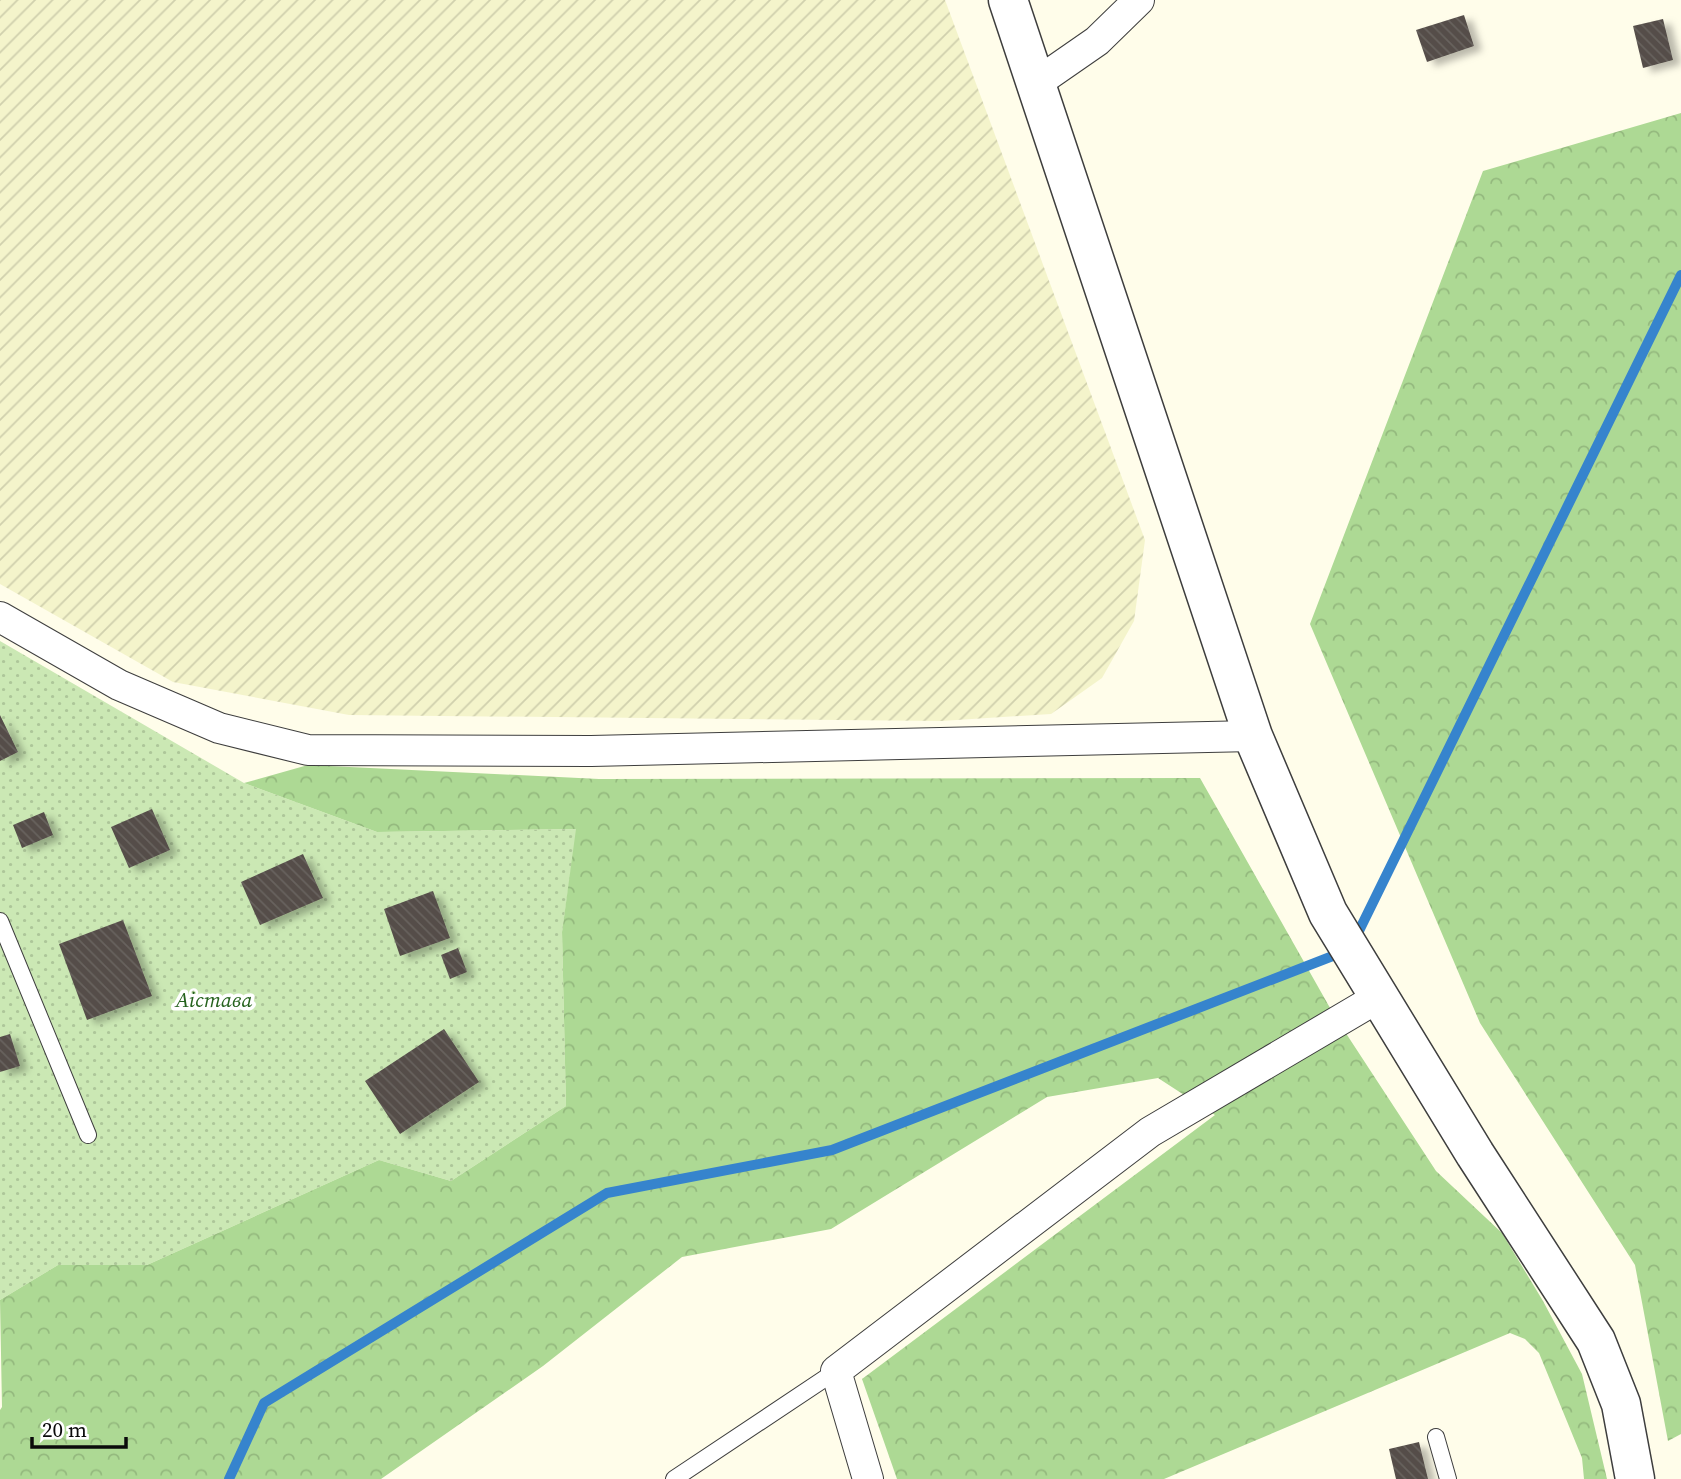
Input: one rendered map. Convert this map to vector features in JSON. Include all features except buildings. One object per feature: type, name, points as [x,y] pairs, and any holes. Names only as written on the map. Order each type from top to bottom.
[{"type":"street","points":[[1008,0],[1253,736],[1328,913],[1475,1154],[1596,1341],[1621,1404],[1635,1479]]},
{"type":"street","points":[[1035,84],[1097,41],[1139,0]]},
{"type":"street","points":[[0,617],[119,685],[219,727],[308,750],[591,751],[1253,736]]},
{"type":"street","points":[[868,1479],[836,1371],[1150,1132],[1379,997]]},
{"type":"lane","points":[[0,921],[88,1135]]},
{"type":"lane","points":[[674,1479],[836,1371]]},
{"type":"lane","points":[[1436,1437],[1448,1479]]},
{"type":"green space","points":[[0,0],[945,0],[1145,540],[1134,621],[1102,678],[1051,714],[941,721],[349,715],[173,682],[0,584]]},
{"type":"green space","points":[[1681,113],[1681,1434],[1668,1441],[1635,1265],[1480,1023],[1310,624],[1483,171]]},
{"type":"green space","name":"Аістава","points":[[0,641],[244,783],[377,832],[577,829],[562,932],[566,1106],[451,1181],[379,1160],[147,1265],[58,1265],[0,1300]]},
{"type":"green space","points":[[308,765],[599,779],[1200,778],[1334,1015],[1436,1171],[1502,1233],[1543,1301],[1582,1374],[1607,1479],[1584,1479],[1582,1458],[1539,1353],[1525,1339],[1510,1333],[1164,1479],[897,1479],[862,1379],[1215,1115],[1158,1078],[1047,1097],[831,1229],[682,1257],[543,1366],[381,1479],[0,1479],[0,1300],[58,1265],[147,1265],[379,1160],[451,1181],[566,1106],[562,932],[576,829],[377,832],[244,783]]},
{"type":"waterway","points":[[1355,939],[1681,275]]},
{"type":"waterway","points":[[229,1479],[264,1403],[607,1193],[832,1150],[1343,952]]}]
